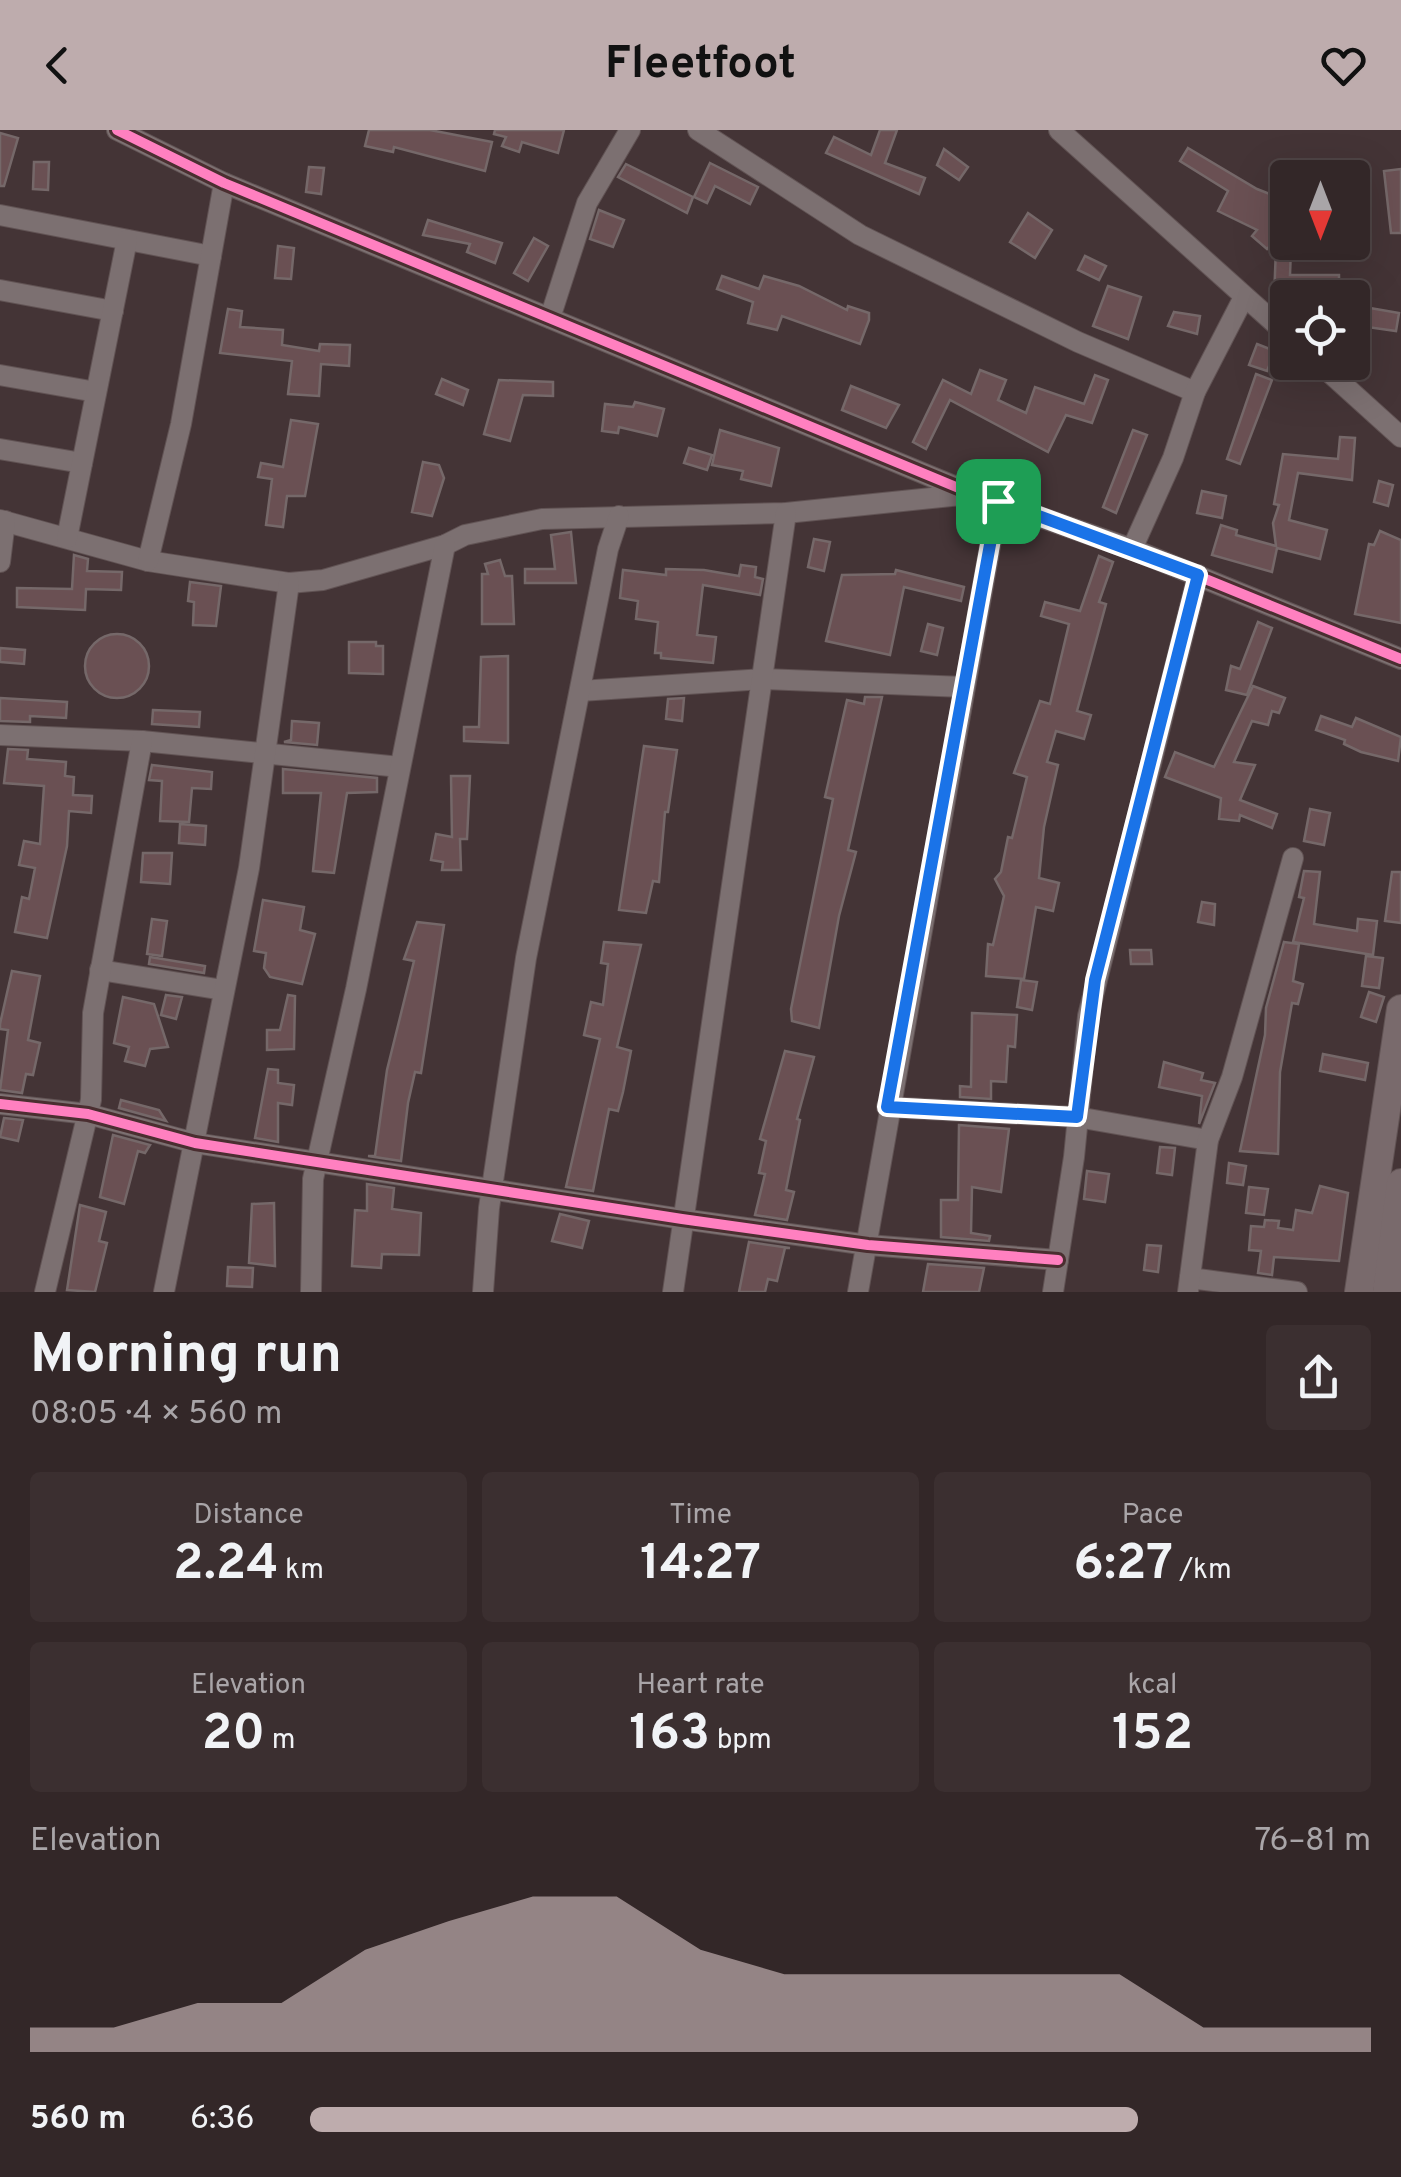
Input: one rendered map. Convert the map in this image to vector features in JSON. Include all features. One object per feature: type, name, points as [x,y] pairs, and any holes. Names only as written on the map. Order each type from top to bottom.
[{"type":"main road","points":[[1358,1292],[1401,1009]]},
{"type":"main road","points":[[1387,1292],[1401,1183]]},
{"type":"street","points":[[116,130],[224,182],[973,494],[1132,549],[1401,659]]},
{"type":"street","points":[[550,318],[587,202],[630,130]]},
{"type":"street","points":[[698,130],[860,236],[1078,342],[1195,392]]},
{"type":"street","points":[[1059,130],[1270,319]]},
{"type":"street","points":[[148,561],[180,424],[224,182]]},
{"type":"street","points":[[0,215],[211,256]]},
{"type":"street","points":[[67,538],[127,240]]},
{"type":"street","points":[[0,290],[113,311]]},
{"type":"street","points":[[1132,549],[1173,458],[1195,392],[1244,296]]},
{"type":"street","points":[[0,375],[96,392]]},
{"type":"street","points":[[1338,380],[1401,437]]},
{"type":"street","points":[[0,448],[82,463]]},
{"type":"street","points":[[0,562],[2,520],[148,561],[290,584],[322,580],[444,545],[465,534],[542,519],[786,513],[973,494]]},
{"type":"street","points":[[858,1292],[887,1107],[998,501]]},
{"type":"street","points":[[673,1292],[786,513]]},
{"type":"street","points":[[482,1292],[492,1188],[526,958],[608,549],[619,516]]},
{"type":"street","points":[[311,1292],[317,1161],[444,545]]},
{"type":"street","points":[[1053,1292],[1095,980],[1198,575]]},
{"type":"street","points":[[164,1292],[249,868],[290,584]]},
{"type":"street","points":[[580,691],[764,679],[964,687]]},
{"type":"street","points":[[0,736],[142,741],[400,767]]},
{"type":"street","points":[[45,1292],[88,1114],[100,970],[142,741]]},
{"type":"street","points":[[1292,858],[1232,1077],[1208,1140],[1189,1285],[1298,1292]]},
{"type":"street","points":[[100,970],[223,990]]},
{"type":"street","points":[[0,1104],[88,1114],[194,1143],[682,1219],[868,1244],[1058,1260]]},
{"type":"street","points":[[887,1107],[1077,1117],[1208,1140]]},
{"type":"building","points":[[369,130],[430,130],[492,142],[485,171],[394,147],[393,152],[365,146]]},
{"type":"building","points":[[495,130],[564,130],[558,153],[522,142],[519,152],[502,146],[506,137],[494,134]]},
{"type":"building","points":[[880,130],[897,130],[885,163],[925,178],[919,194],[826,153],[834,137],[871,155]]},
{"type":"building","points":[[0,133],[18,138],[4,186],[0,186]]},
{"type":"building","points":[[1188,148],[1270,194],[1267,249],[1252,236],[1257,230],[1218,211],[1228,191],[1180,161]]},
{"type":"building","points":[[944,149],[968,167],[959,180],[937,165]]},
{"type":"building","points":[[34,162],[49,162],[48,190],[33,189]]},
{"type":"building","points":[[710,163],[758,187],[750,204],[715,186],[707,203],[694,197]]},
{"type":"building","points":[[626,164],[693,197],[687,213],[618,177]]},
{"type":"building","points":[[309,167],[324,168],[321,194],[306,192]]},
{"type":"building","points":[[1401,169],[1401,233],[1391,233],[1384,171]]},
{"type":"building","points":[[599,210],[624,220],[613,247],[590,239]]},
{"type":"building","points":[[1028,213],[1052,230],[1035,258],[1010,242]]},
{"type":"building","points":[[428,220],[502,243],[495,263],[467,252],[470,244],[423,235]]},
{"type":"building","points":[[534,238],[548,246],[528,281],[514,273]]},
{"type":"building","points":[[278,246],[294,248],[291,279],[275,278]]},
{"type":"building","points":[[1085,256],[1106,266],[1099,280],[1078,270]]},
{"type":"building","points":[[1276,260],[1291,260],[1290,275],[1339,275],[1339,280],[1275,280]]},
{"type":"building","points":[[722,276],[759,289],[764,276],[799,286],[847,310],[848,306],[869,313],[860,344],[782,316],[777,330],[748,323],[753,302],[717,289]]},
{"type":"building","points":[[1108,286],[1141,297],[1128,339],[1093,326]]},
{"type":"building","points":[[1370,308],[1399,313],[1396,331],[1370,327]]},
{"type":"building","points":[[228,309],[242,311],[240,327],[283,330],[282,345],[319,351],[320,344],[350,345],[349,366],[321,364],[319,396],[288,394],[292,361],[220,353]]},
{"type":"building","points":[[1174,312],[1200,316],[1197,334],[1168,326]]},
{"type":"building","points":[[1257,344],[1270,349],[1267,371],[1249,365]]},
{"type":"building","points":[[980,370],[1006,380],[998,400],[1026,413],[1035,387],[1084,404],[1095,375],[1108,380],[1092,423],[1066,415],[1048,452],[950,400],[926,449],[913,442],[943,380],[971,394]]},
{"type":"building","points":[[1256,374],[1272,380],[1240,464],[1227,459]]},
{"type":"building","points":[[442,379],[468,390],[463,405],[436,394]]},
{"type":"building","points":[[499,380],[553,382],[553,396],[523,395],[510,441],[484,434]]},
{"type":"building","points":[[851,386],[899,405],[886,428],[842,410]]},
{"type":"building","points":[[635,402],[664,409],[657,436],[619,427],[618,433],[602,431],[605,404],[633,407]]},
{"type":"building","points":[[291,420],[318,424],[305,496],[287,496],[283,527],[266,525],[272,479],[258,477],[261,463],[283,467]]},
{"type":"building","points":[[720,430],[779,448],[771,486],[741,479],[743,471],[712,465]]},
{"type":"building","points":[[1133,430],[1147,435],[1116,513],[1103,507]]},
{"type":"building","points":[[1340,437],[1355,438],[1352,480],[1298,473],[1289,520],[1327,530],[1320,559],[1277,548],[1272,572],[1212,555],[1221,525],[1237,530],[1236,535],[1276,546],[1273,523],[1279,505],[1274,504],[1283,454],[1338,459]]},
{"type":"building","points":[[689,448],[712,455],[707,470],[684,463]]},
{"type":"building","points":[[423,462],[439,465],[444,478],[432,516],[412,512]]},
{"type":"building","points":[[1379,481],[1393,485],[1388,506],[1374,502]]},
{"type":"building","points":[[1202,491],[1226,496],[1222,518],[1197,513]]},
{"type":"building","points":[[1380,531],[1401,540],[1401,623],[1355,614],[1369,544],[1374,545]]},
{"type":"building","points":[[571,532],[576,583],[525,583],[525,569],[555,569],[551,535]]},
{"type":"building","points":[[814,539],[830,542],[824,571],[808,567]]},
{"type":"building","points":[[74,555],[88,559],[87,571],[122,572],[121,590],[86,589],[85,610],[17,607],[17,588],[72,589]]},
{"type":"building","points":[[1099,556],[1113,562],[1099,602],[1106,604],[1077,711],[1091,715],[1084,739],[1056,731],[1047,762],[1058,765],[1044,827],[1039,878],[1059,883],[1053,911],[1036,907],[1024,979],[986,976],[988,944],[993,945],[1004,896],[995,879],[1001,872],[1008,837],[1012,838],[1027,777],[1014,773],[1040,701],[1050,704],[1069,624],[1041,616],[1045,602],[1080,611]]},
{"type":"building","points":[[500,560],[505,576],[512,576],[514,624],[482,624],[482,574],[488,574],[485,564]]},
{"type":"building","points":[[741,565],[756,567],[755,577],[763,579],[760,595],[703,585],[697,635],[716,637],[713,663],[661,658],[661,653],[655,653],[658,622],[636,619],[638,601],[620,598],[623,570],[666,575],[666,569],[704,570],[739,576]]},
{"type":"building","points":[[896,570],[964,587],[961,601],[904,587],[890,655],[826,641],[842,575],[895,574]]},
{"type":"building","points":[[190,582],[221,586],[216,626],[193,625],[194,602],[188,601]]},
{"type":"building","points":[[1258,622],[1272,628],[1247,695],[1226,690],[1231,666],[1240,669]]},
{"type":"building","points":[[928,624],[943,628],[937,655],[921,651]]},
{"type":"building","points":[[117,634],[140,643],[149,666],[140,689],[117,698],[94,689],[85,666],[94,643]]},
{"type":"building","points":[[349,642],[376,642],[376,646],[383,646],[383,674],[349,673]]},
{"type":"building","points":[[0,648],[25,650],[24,664],[0,662]]},
{"type":"building","points":[[508,656],[508,743],[464,741],[464,727],[479,727],[481,657]]},
{"type":"building","points":[[1253,686],[1285,698],[1279,713],[1272,711],[1268,725],[1252,721],[1234,762],[1255,765],[1240,800],[1277,814],[1272,828],[1240,815],[1239,821],[1219,819],[1221,798],[1165,777],[1175,752],[1214,767]]},
{"type":"building","points":[[865,697],[882,697],[848,850],[856,852],[839,916],[819,1028],[792,1021],[791,1009],[833,799],[825,797],[847,700],[864,704]]},
{"type":"building","points":[[0,698],[67,702],[66,718],[30,716],[30,722],[0,721]]},
{"type":"building","points":[[684,698],[682,721],[666,719],[668,699]]},
{"type":"building","points":[[153,710],[200,712],[199,727],[152,724]]},
{"type":"building","points":[[1321,716],[1352,727],[1356,718],[1401,737],[1398,761],[1361,752],[1344,744],[1345,740],[1316,730]]},
{"type":"building","points":[[292,721],[319,723],[317,745],[284,742],[291,740]]},
{"type":"building","points":[[644,746],[677,750],[665,812],[659,882],[653,881],[646,913],[619,910]]},
{"type":"building","points":[[8,749],[28,750],[27,759],[66,762],[65,776],[74,777],[73,795],[92,796],[91,813],[69,811],[67,846],[47,938],[15,932],[22,897],[29,899],[35,868],[19,865],[24,841],[40,844],[44,786],[4,783]]},
{"type":"building","points":[[152,765],[212,772],[211,789],[192,788],[189,822],[160,821],[162,781],[149,780]]},
{"type":"building","points":[[283,769],[377,778],[377,792],[347,793],[334,873],[313,871],[321,793],[283,793]]},
{"type":"building","points":[[451,776],[470,776],[467,839],[460,839],[461,870],[442,870],[443,862],[431,860],[436,834],[452,837]]},
{"type":"building","points":[[1310,809],[1330,813],[1324,845],[1304,841]]},
{"type":"building","points":[[180,824],[206,826],[205,845],[179,843]]},
{"type":"building","points":[[143,853],[172,853],[170,884],[141,882]]},
{"type":"building","points":[[1304,871],[1320,872],[1314,924],[1357,931],[1358,919],[1377,921],[1373,955],[1293,942],[1304,898],[1299,897]]},
{"type":"building","points":[[1392,872],[1401,872],[1401,923],[1385,921]]},
{"type":"building","points":[[263,900],[304,907],[300,930],[315,934],[302,984],[270,977],[264,968],[266,953],[254,951]]},
{"type":"building","points":[[1202,902],[1215,904],[1214,925],[1198,922]]},
{"type":"building","points":[[152,919],[167,921],[162,956],[147,954]]},
{"type":"building","points":[[417,922],[444,925],[421,1073],[415,1072],[401,1161],[368,1156],[375,1156],[387,1070],[414,961],[404,959]]},
{"type":"building","points":[[604,942],[641,945],[617,1047],[631,1051],[623,1092],[618,1111],[609,1109],[593,1191],[566,1187],[600,1039],[584,1035],[591,1002],[603,1005],[608,964],[601,963]]},
{"type":"building","points":[[1284,942],[1299,944],[1293,981],[1303,984],[1298,1004],[1292,1003],[1280,1072],[1278,1154],[1240,1151],[1265,1035],[1266,1008]]},
{"type":"building","points":[[1130,950],[1151,950],[1152,964],[1131,964]]},
{"type":"building","points":[[1366,956],[1383,958],[1379,988],[1362,986]]},
{"type":"building","points":[[150,957],[205,966],[204,973],[149,964]]},
{"type":"building","points":[[12,971],[40,976],[28,1040],[40,1043],[33,1075],[26,1074],[22,1093],[0,1090],[8,1030],[0,1029],[0,1024]]},
{"type":"building","points":[[1021,980],[1037,982],[1032,1010],[1017,1007]]},
{"type":"building","points":[[1369,992],[1384,997],[1376,1022],[1361,1017]]},
{"type":"building","points":[[166,995],[182,997],[176,1019],[161,1015]]},
{"type":"building","points":[[288,995],[295,996],[294,1049],[267,1050],[267,1030],[280,1030]]},
{"type":"building","points":[[123,997],[154,1004],[168,1047],[150,1049],[145,1066],[125,1061],[129,1047],[114,1043]]},
{"type":"building","points":[[972,1013],[1017,1015],[1015,1047],[1008,1046],[1006,1082],[991,1081],[991,1099],[960,1097],[960,1086],[971,1087]]},
{"type":"building","points":[[785,1051],[814,1057],[797,1119],[800,1120],[786,1190],[794,1192],[787,1220],[755,1215],[765,1174],[759,1173],[766,1141],[760,1139]]},
{"type":"building","points":[[1323,1054],[1368,1063],[1365,1080],[1320,1071]]},
{"type":"building","points":[[1164,1062],[1203,1073],[1201,1080],[1215,1083],[1199,1124],[1202,1096],[1159,1087]]},
{"type":"building","points":[[268,1069],[278,1070],[278,1083],[294,1085],[292,1105],[278,1103],[278,1142],[255,1138]]},
{"type":"building","points":[[121,1100],[159,1110],[166,1121],[119,1108]]},
{"type":"building","points":[[4,1118],[23,1120],[18,1141],[0,1137]]},
{"type":"building","points":[[959,1125],[1009,1129],[1001,1192],[972,1187],[971,1233],[990,1236],[989,1241],[941,1237],[941,1200],[958,1200]]},
{"type":"building","points":[[113,1135],[150,1145],[145,1153],[138,1151],[124,1204],[100,1197]]},
{"type":"building","points":[[1160,1147],[1175,1148],[1172,1175],[1157,1173]]},
{"type":"building","points":[[1229,1163],[1246,1166],[1243,1185],[1227,1183]]},
{"type":"building","points":[[1087,1171],[1109,1174],[1105,1202],[1084,1199]]},
{"type":"building","points":[[367,1184],[394,1188],[392,1209],[421,1213],[419,1255],[382,1254],[381,1268],[352,1266],[355,1210],[367,1211]]},
{"type":"building","points":[[1320,1186],[1348,1193],[1339,1261],[1274,1257],[1272,1275],[1258,1273],[1261,1251],[1249,1250],[1251,1226],[1264,1227],[1265,1220],[1279,1221],[1278,1228],[1293,1230],[1296,1210],[1312,1213]]},
{"type":"building","points":[[1249,1187],[1268,1189],[1264,1215],[1246,1213]]},
{"type":"building","points":[[274,1203],[275,1266],[249,1263],[252,1204]]},
{"type":"building","points":[[80,1205],[106,1212],[99,1241],[107,1243],[95,1292],[67,1290]]},
{"type":"building","points":[[560,1214],[589,1221],[582,1248],[552,1241]]},
{"type":"building","points":[[749,1242],[790,1248],[785,1248],[777,1281],[768,1279],[765,1292],[739,1292]]},
{"type":"building","points":[[1147,1245],[1161,1246],[1158,1272],[1144,1270]]},
{"type":"building","points":[[928,1264],[984,1268],[979,1292],[923,1292]]},
{"type":"building","points":[[228,1267],[253,1268],[252,1287],[227,1286]]},
{"type":"cycle path","points":[[117,130],[224,183],[973,494],[1132,549],[1401,659]]},
{"type":"cycle path","points":[[0,1104],[88,1114],[195,1143],[682,1219],[868,1245],[1058,1260]]},
{"type":"route","points":[[998,501],[1198,575],[1095,980],[1077,1117],[887,1107],[998,501]]}]
